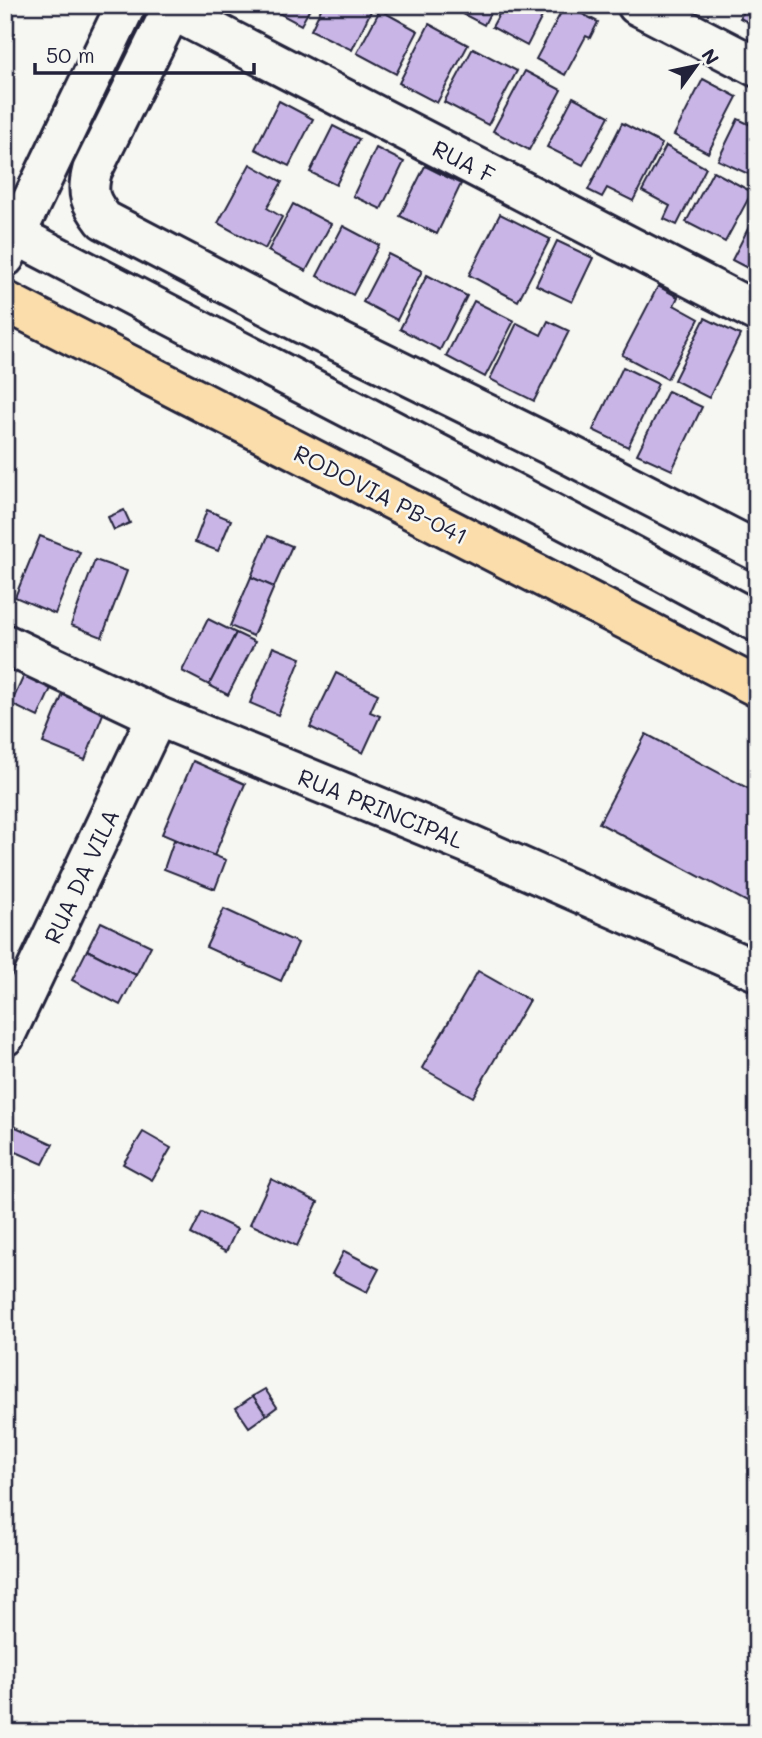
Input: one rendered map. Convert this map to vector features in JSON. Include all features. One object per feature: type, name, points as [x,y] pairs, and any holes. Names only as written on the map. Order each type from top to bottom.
[{"type":"main road","name":"RODOVIA PB-041","points":[[5,301],[757,687]]},
{"type":"street","points":[[126,5],[10,246],[592,534],[757,622]]},
{"type":"street","points":[[637,5],[757,67]]},
{"type":"street","points":[[173,8],[92,171],[89,196],[104,220],[301,323],[564,452],[757,551]]},
{"type":"street","name":"RUA F","points":[[173,8],[757,312]]},
{"type":"street","name":"RUA PRINCIPAL","points":[[5,644],[157,716],[469,844],[757,971]]},
{"type":"street","name":"RUA DA VILA","points":[[5,1036],[157,716]]},
{"type":"building","points":[[275,5],[312,5],[301,25],[273,10]]},
{"type":"building","points":[[323,5],[364,5],[372,9],[352,50],[311,30]]},
{"type":"building","points":[[417,5],[434,5],[430,12]]},
{"type":"building","points":[[446,5],[494,5],[484,25]]},
{"type":"building","points":[[504,5],[548,5],[527,46],[492,27]]},
{"type":"building","points":[[565,5],[598,22],[590,38],[586,36],[565,75],[536,59]]},
{"type":"building","points":[[746,5],[757,5],[757,27],[740,18]]},
{"type":"building","points":[[380,10],[418,31],[396,74],[357,53]]},
{"type":"building","points":[[429,24],[468,45],[437,103],[399,83]]},
{"type":"building","points":[[473,48],[517,71],[488,125],[444,102]]},
{"type":"building","points":[[525,71],[561,90],[529,150],[493,131]]},
{"type":"building","points":[[703,79],[737,97],[708,153],[674,135]]},
{"type":"building","points":[[573,97],[609,116],[583,165],[547,147]]},
{"type":"building","points":[[279,101],[313,119],[289,166],[255,149]]},
{"type":"building","points":[[738,119],[757,128],[757,178],[718,160]]},
{"type":"building","points":[[622,123],[662,144],[633,201],[607,188],[602,197],[588,190]]},
{"type":"building","points":[[333,126],[359,139],[336,185],[310,172]]},
{"type":"building","points":[[666,146],[706,168],[677,225],[664,219],[670,206],[642,191]]},
{"type":"building","points":[[376,148],[404,162],[381,209],[353,196]]},
{"type":"building","points":[[250,164],[282,182],[267,208],[282,217],[265,249],[218,223]]},
{"type":"building","points":[[425,166],[461,184],[437,234],[400,216]]},
{"type":"building","points":[[713,171],[752,192],[725,242],[686,222]]},
{"type":"building","points":[[293,204],[331,224],[306,271],[268,251]]},
{"type":"building","points":[[757,211],[757,273],[732,260]]},
{"type":"building","points":[[500,214],[550,239],[518,301],[469,275]]},
{"type":"building","points":[[343,226],[379,245],[353,295],[317,276]]},
{"type":"building","points":[[557,241],[593,258],[572,302],[536,285]]},
{"type":"building","points":[[388,254],[422,271],[397,320],[363,302]]},
{"type":"building","points":[[427,275],[467,296],[440,350],[400,329]]},
{"type":"building","points":[[658,286],[678,297],[674,305],[699,319],[667,379],[622,355]]},
{"type":"building","points":[[474,301],[514,321],[485,377],[446,356]]},
{"type":"building","points":[[705,318],[740,335],[709,398],[674,380]]},
{"type":"building","points":[[548,321],[569,331],[534,401],[490,379],[517,323],[541,335]]},
{"type":"building","points":[[623,367],[658,384],[628,447],[593,430]]},
{"type":"building","points":[[668,391],[702,407],[672,470],[637,454]]},
{"type":"building","points":[[124,510],[130,523],[114,530],[108,517]]},
{"type":"building","points":[[207,510],[231,520],[218,551],[195,542]]},
{"type":"building","points":[[5,523],[13,526],[5,542]]},
{"type":"building","points":[[40,536],[80,552],[55,614],[15,597]]},
{"type":"building","points":[[268,536],[292,546],[274,587],[251,577]]},
{"type":"building","points":[[95,560],[127,571],[102,637],[71,625]]},
{"type":"building","points":[[251,577],[274,587],[253,636],[230,626]]},
{"type":"building","points":[[208,619],[236,633],[209,685],[182,671]]},
{"type":"building","points":[[236,633],[255,642],[228,695],[209,685]]},
{"type":"building","points":[[273,647],[301,658],[278,715],[250,703]]},
{"type":"building","points":[[26,671],[53,684],[38,717],[11,704]]},
{"type":"building","points":[[336,673],[378,694],[370,712],[380,716],[363,753],[310,727]]},
{"type":"building","points":[[65,689],[106,706],[85,760],[43,743]]},
{"type":"building","points":[[646,734],[757,793],[757,888],[749,903],[599,823]]},
{"type":"building","points":[[193,761],[245,784],[214,856],[162,834]]},
{"type":"building","points":[[174,840],[226,860],[215,889],[164,869]]},
{"type":"building","points":[[224,909],[298,943],[281,981],[206,947]]},
{"type":"building","points":[[101,922],[151,946],[136,975],[87,950]]},
{"type":"building","points":[[87,950],[136,975],[120,1005],[72,980]]},
{"type":"building","points":[[478,971],[529,1000],[473,1097],[422,1068]]},
{"type":"building","points":[[5,1122],[53,1144],[43,1164],[5,1147]]},
{"type":"building","points":[[143,1132],[171,1148],[152,1180],[123,1164]]},
{"type":"building","points":[[271,1179],[318,1202],[297,1246],[250,1224]]},
{"type":"building","points":[[202,1212],[237,1229],[226,1252],[191,1234]]},
{"type":"building","points":[[344,1251],[379,1269],[367,1292],[332,1274]]},
{"type":"building","points":[[265,1389],[277,1407],[266,1415],[253,1396]]},
{"type":"building","points":[[253,1396],[266,1415],[249,1427],[236,1408]]}]
